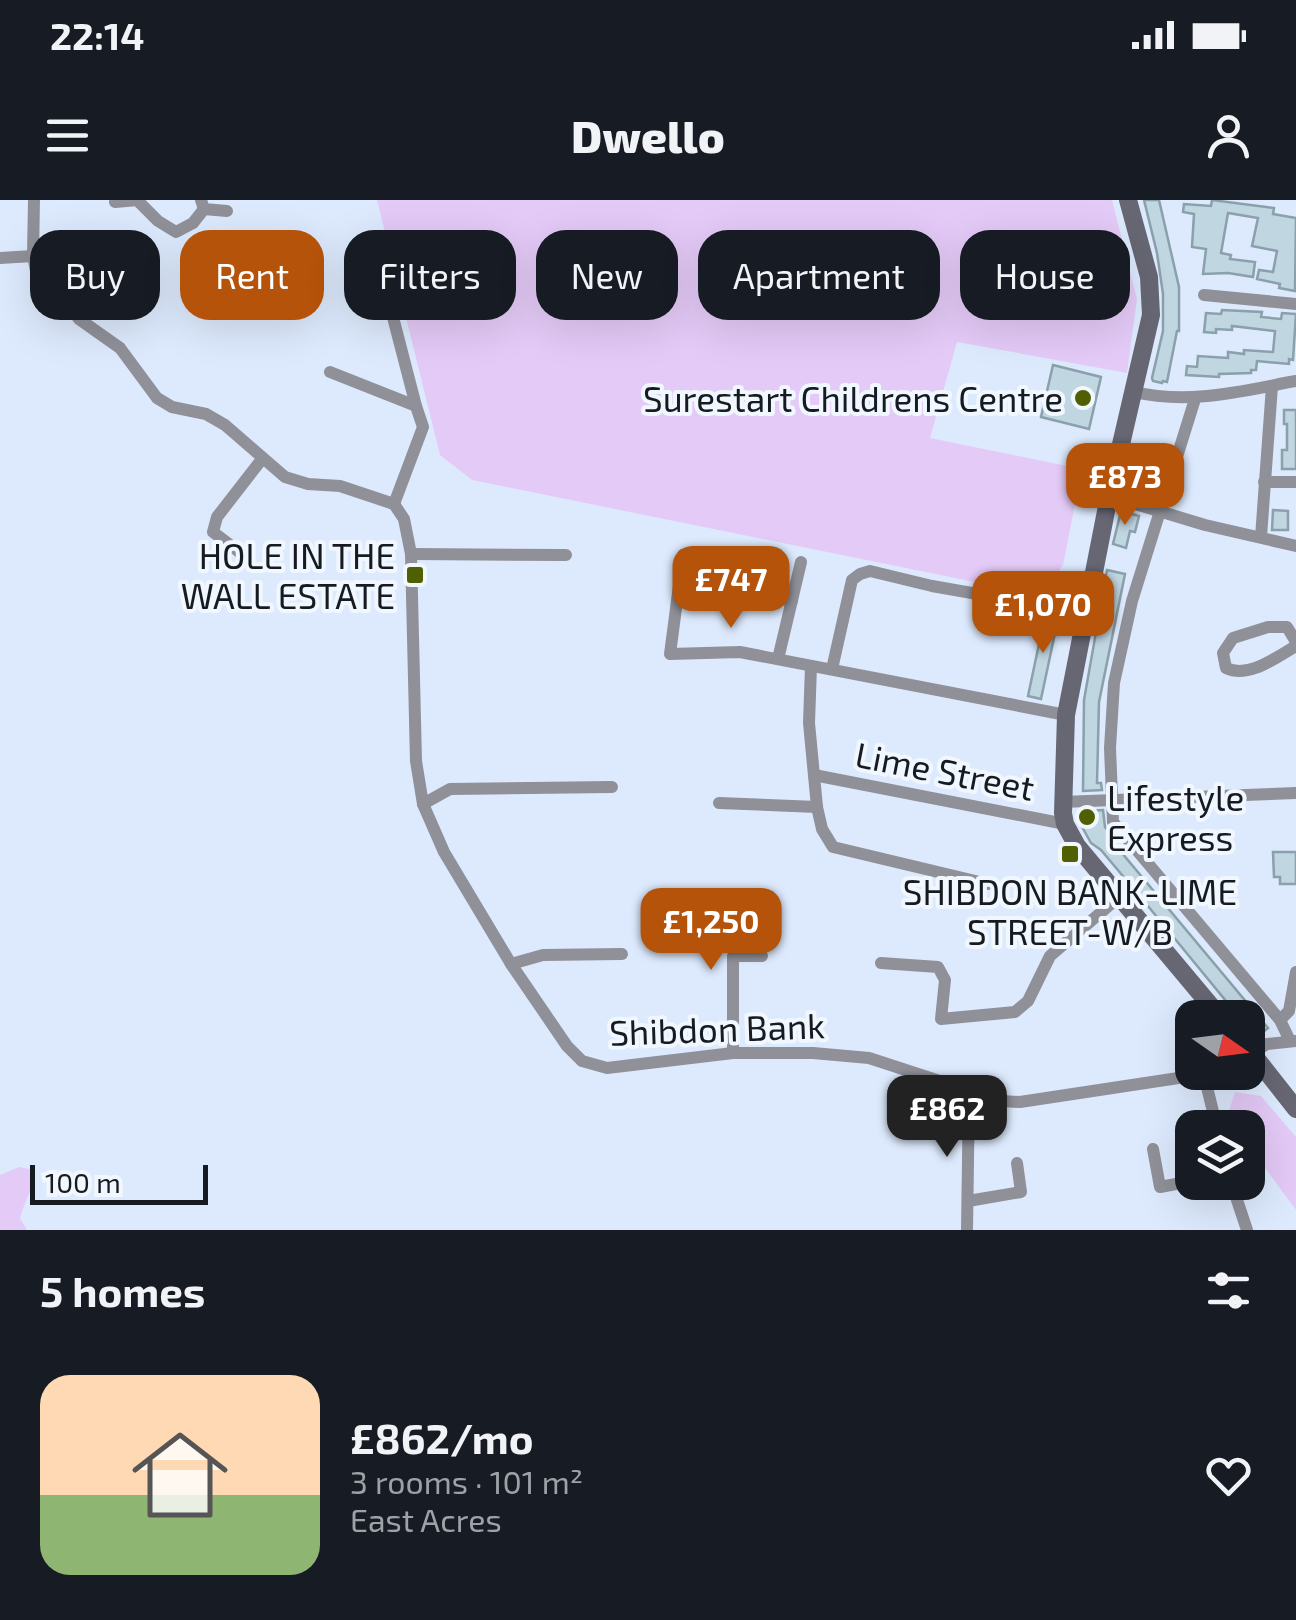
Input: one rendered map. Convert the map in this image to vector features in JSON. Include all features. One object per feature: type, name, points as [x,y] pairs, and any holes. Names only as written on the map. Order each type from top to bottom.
[{"type":"street","points":[[33,230],[34,200]]},
{"type":"street","points":[[115,202],[138,200],[158,221],[176,232],[194,223],[203,204],[227,211]]},
{"type":"street","points":[[1128,200],[1145,259],[1151,315],[1109,496],[1066,714],[1062,802],[1065,824],[1077,846],[1206,1000]]},
{"type":"street","points":[[0,258],[30,256]]},
{"type":"street","points":[[1204,294],[1296,304]]},
{"type":"street","points":[[80,320],[120,348],[157,398],[172,407],[206,414],[225,425],[285,477],[308,484],[340,486],[394,504],[423,427],[394,320]]},
{"type":"street","points":[[330,372],[416,406]]},
{"type":"street","points":[[1134,392],[1195,399],[1296,380]]},
{"type":"street","points":[[1261,537],[1272,386]]},
{"type":"street","points":[[1195,399],[1132,601],[1114,683],[1111,802],[1114,822],[1280,1020],[1293,1041],[1265,1045]]},
{"type":"street","points":[[242,554],[213,532],[216,516],[262,458]]},
{"type":"street","points":[[1264,482],[1296,482]]},
{"type":"street","points":[[1109,496],[1205,526],[1296,546]]},
{"type":"street","name":"Shibdon Bank","points":[[394,504],[404,519],[410,554],[416,761],[423,804],[444,852],[511,964],[567,1046],[582,1061],[607,1068],[733,1053],[870,1058],[1001,1101],[1020,1102],[1175,1079]]},
{"type":"street","points":[[410,554],[566,555]]},
{"type":"street","points":[[720,560],[683,555],[670,654],[740,652],[1066,714]]},
{"type":"street","points":[[778,659],[802,562]]},
{"type":"street","points":[[832,669],[852,580],[870,571],[1086,613]]},
{"type":"street","points":[[756,593],[792,601]]},
{"type":"street","points":[[1287,626],[1296,644],[1249,670],[1235,672],[1226,668],[1222,653],[1234,638],[1268,627],[1287,626]]},
{"type":"street","points":[[810,666],[809,722],[817,807],[822,829],[833,847],[988,884]]},
{"type":"street","name":"Lime Street","points":[[814,775],[1065,824]]},
{"type":"street","points":[[423,804],[450,789],[612,787]]},
{"type":"street","points":[[1062,802],[1296,793]]},
{"type":"street","points":[[719,804],[817,807]]},
{"type":"street","points":[[880,963],[938,967],[944,980],[941,1019],[1015,1012],[1028,1001],[1050,956],[1119,897]]},
{"type":"street","points":[[511,964],[543,955],[622,954]]},
{"type":"street","points":[[733,1053],[732,956],[762,956]]},
{"type":"street","points":[[1280,1020],[1288,1011],[1296,972]]},
{"type":"street","points":[[1265,1072],[1296,1110]]},
{"type":"street","points":[[967,1230],[969,1090]]},
{"type":"street","points":[[1153,1149],[1160,1187],[1175,1184]]},
{"type":"street","points":[[968,1201],[1021,1192],[1016,1163]]},
{"type":"street","points":[[1237,1200],[1247,1230]]},
{"type":"shaded area","points":[[377,200],[1112,200],[1120,230],[960,230],[960,320],[1130,320],[1130,271],[1137,299],[1127,373],[957,342],[930,438],[1082,469],[1063,565],[1044,596],[472,480],[440,455],[407,320],[516,320],[516,230],[384,230]]},
{"type":"shaded area","points":[[1235,1092],[1261,1096],[1296,1137],[1296,1210],[1265,1168],[1265,1110],[1229,1110]]},
{"type":"shaded area","points":[[19,1167],[34,1170],[20,1218],[27,1230],[0,1230],[0,1175]]},
{"type":"building","points":[[1144,200],[1159,200],[1179,287],[1179,331],[1167,382],[1162,383],[1152,378],[1163,331],[1163,294]]},
{"type":"building","points":[[1212,200],[1274,208],[1273,214],[1296,218],[1295,291],[1257,279],[1259,270],[1273,272],[1277,251],[1252,246],[1258,218],[1228,213],[1221,253],[1231,255],[1230,259],[1255,262],[1253,277],[1203,274],[1206,249],[1192,247],[1194,214],[1183,212],[1184,204],[1211,206]]},
{"type":"building","points":[[1222,310],[1262,312],[1261,317],[1281,319],[1282,313],[1296,314],[1293,360],[1289,359],[1289,364],[1257,361],[1256,370],[1251,373],[1219,377],[1186,375],[1187,366],[1197,367],[1198,356],[1228,358],[1228,352],[1273,352],[1275,331],[1232,326],[1232,330],[1204,332],[1206,313],[1221,314]]},
{"type":"building","points":[[1053,365],[1101,377],[1089,429],[1041,417]]},
{"type":"building","points":[[1284,410],[1296,410],[1296,469],[1282,469],[1282,450],[1287,450]]},
{"type":"building","points":[[1273,510],[1288,511],[1288,530],[1272,530]]},
{"type":"building","points":[[1121,511],[1139,516],[1126,548],[1113,544]]},
{"type":"building","points":[[1107,570],[1125,574],[1099,702],[1097,783],[1101,783],[1102,790],[1083,791],[1084,700]]},
{"type":"building","points":[[1040,615],[1058,619],[1041,699],[1028,696],[1043,625],[1038,624]]},
{"type":"building","points":[[1103,810],[1112,841],[1245,1000],[1225,1000],[1101,850],[1091,843],[1081,825],[1081,811]]},
{"type":"building","points":[[1273,852],[1296,852],[1296,884],[1280,884],[1280,877],[1274,877]]},
{"type":"place","name":"Surestart Childrens Centre","points":[[1083,398]]},
{"type":"place","name":"HOLE IN THE WALL ESTATE","points":[[415,575]]},
{"type":"place","name":"Lifestyle Express","points":[[1087,817]]},
{"type":"place","name":"SHIBDON BANK-LIME STREET-W/B","points":[[1070,854]]}]
